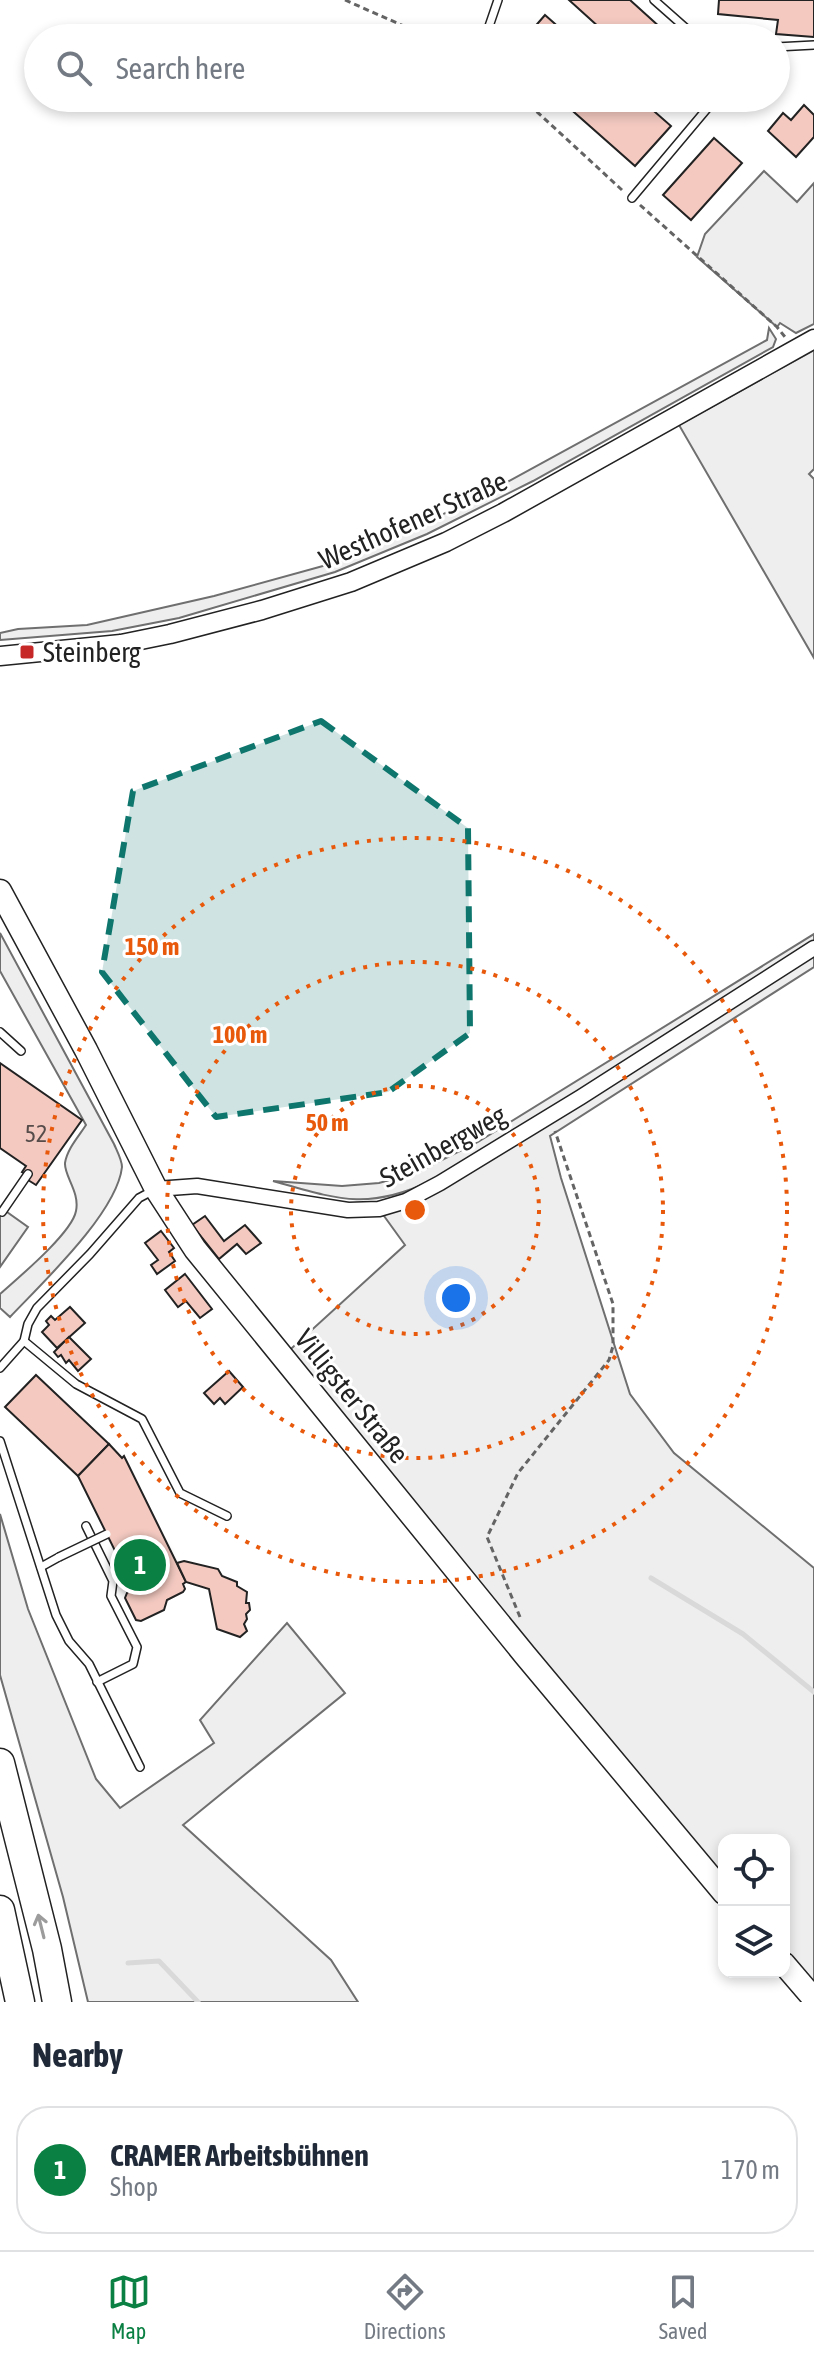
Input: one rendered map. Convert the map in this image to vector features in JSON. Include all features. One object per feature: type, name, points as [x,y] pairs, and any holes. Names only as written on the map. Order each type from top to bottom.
[{"type":"highway","points":[[0,1763],[47,1949],[57,2002]]},
{"type":"highway","points":[[0,1910],[20,2002]]},
{"type":"main road","name":"Villigster Straße","points":[[0,891],[86,1050],[156,1189],[195,1249],[352,1444],[718,1886]]},
{"type":"main road","points":[[790,1971],[814,1999]]},
{"type":"street","name":"Westhofener Straße","points":[[0,656],[121,644],[170,634],[351,582],[446,542],[503,513],[814,339]]},
{"type":"street","name":"Steinbergweg","points":[[156,1189],[197,1186],[348,1210],[379,1209],[406,1201],[550,1115],[814,948]]},
{"type":"lane","points":[[490,24],[498,0]]},
{"type":"lane","points":[[654,0],[681,24]]},
{"type":"lane","points":[[790,46],[814,45]]},
{"type":"lane","points":[[632,198],[704,112]]},
{"type":"lane","points":[[0,1032],[21,1051]]},
{"type":"lane","points":[[2,1212],[28,1174]]},
{"type":"lane","points":[[2,1362],[24,1341],[28,1324],[37,1308],[139,1198],[156,1189]]},
{"type":"lane","points":[[24,1341],[76,1384],[142,1419],[180,1493],[227,1516]]},
{"type":"lane","points":[[0,1441],[56,1615],[69,1641],[89,1664],[140,1767]]},
{"type":"lane","points":[[86,1526],[113,1581],[111,1596],[137,1647],[133,1664],[97,1682]]},
{"type":"lane","points":[[41,1567],[107,1534]]},
{"type":"path","points":[[345,0],[399,24]]},
{"type":"path","points":[[537,112],[777,327],[795,350]]},
{"type":"path","points":[[522,1622],[487,1537],[518,1473],[609,1360],[613,1346],[613,1304],[550,1115]]},
{"type":"highlighted area","points":[[321,721],[468,828],[470,1033],[388,1092],[216,1117],[102,972],[133,791]]},
{"type":"shaded area","points":[[764,171],[797,202],[814,183],[814,324],[796,333],[780,323],[777,327],[697,257],[705,234]]},
{"type":"shaded area","points":[[769,328],[776,339],[773,347],[533,481],[427,534],[335,572],[179,618],[112,631],[0,640],[0,633],[87,625],[214,596],[341,561],[476,499],[767,340]]},
{"type":"shaded area","points":[[814,350],[814,469],[809,474],[814,479],[814,658],[679,425]]},
{"type":"shaded area","points":[[0,933],[114,1144],[122,1167],[117,1185],[93,1226],[10,1317],[0,1308],[0,1294],[55,1243],[76,1211],[76,1197],[65,1163],[86,1125],[0,971]]},
{"type":"shaded area","points":[[814,934],[814,943],[600,1079],[431,1181],[388,1196],[352,1199],[273,1181],[342,1186],[379,1183],[418,1172],[478,1142]]},
{"type":"shaded area","points":[[814,955],[814,967],[550,1136],[630,1394],[674,1453],[814,1568],[814,1985],[790,1956],[790,1834],[718,1834],[718,1870],[282,1357],[405,1245],[379,1209],[409,1204]]},
{"type":"shaded area","points":[[0,1207],[28,1227],[0,1267]]},
{"type":"shaded area","points":[[0,1514],[28,1609],[96,1779],[120,1808],[214,1743],[200,1720],[287,1623],[345,1693],[183,1825],[331,1960],[358,2002],[88,2002],[63,1897],[0,1675]]},
{"type":"building","points":[[569,0],[630,0],[657,24],[596,24]]},
{"type":"building","points":[[719,0],[814,0],[814,37],[790,35],[790,24],[777,24],[778,20],[718,14]]},
{"type":"building","points":[[545,15],[555,24],[537,24]]},
{"type":"building","points":[[804,105],[814,115],[814,137],[796,157],[768,131],[783,113],[791,120]]},
{"type":"building","points":[[574,112],[655,112],[671,126],[635,166]]},
{"type":"building","points":[[714,138],[742,163],[691,220],[663,195]]},
{"type":"building","points":[[0,1063],[82,1120],[36,1185],[28,1180],[30,1176],[22,1172],[26,1166],[0,1148]]},
{"type":"building","points":[[205,1216],[224,1241],[245,1225],[261,1243],[246,1254],[237,1244],[219,1259],[192,1225]]},
{"type":"building","points":[[161,1231],[174,1248],[169,1252],[175,1261],[157,1274],[151,1265],[158,1260],[145,1243]]},
{"type":"building","points":[[185,1274],[212,1309],[200,1318],[186,1301],[178,1307],[165,1290]]},
{"type":"building","points":[[70,1307],[85,1323],[57,1348],[42,1332],[49,1325],[46,1321],[51,1316],[55,1320]]},
{"type":"building","points":[[69,1337],[91,1359],[78,1371],[69,1360],[66,1363],[61,1355],[58,1357],[54,1352]]},
{"type":"building","points":[[229,1371],[243,1387],[225,1404],[220,1398],[214,1404],[204,1393]]},
{"type":"building","points":[[36,1375],[109,1444],[78,1476],[5,1407]]},
{"type":"building","points":[[109,1444],[122,1458],[124,1456],[186,1582],[183,1592],[167,1600],[164,1610],[141,1621],[136,1620],[125,1598],[134,1589],[78,1476]]},
{"type":"building","points":[[184,1561],[218,1569],[222,1576],[237,1582],[237,1586],[247,1592],[246,1603],[249,1603],[250,1610],[244,1624],[247,1631],[240,1637],[217,1629],[209,1589],[186,1582],[177,1563]]},
{"type":"waterway","points":[[651,1578],[743,1634],[814,1692]]},
{"type":"waterway","points":[[128,1963],[159,1961],[198,2002]]},
{"type":"place","name":"Steinberg","points":[[27,652]]},
{"type":"place","name":"CRAMER Arbeitsbühnen","points":[[140,1565]]}]
